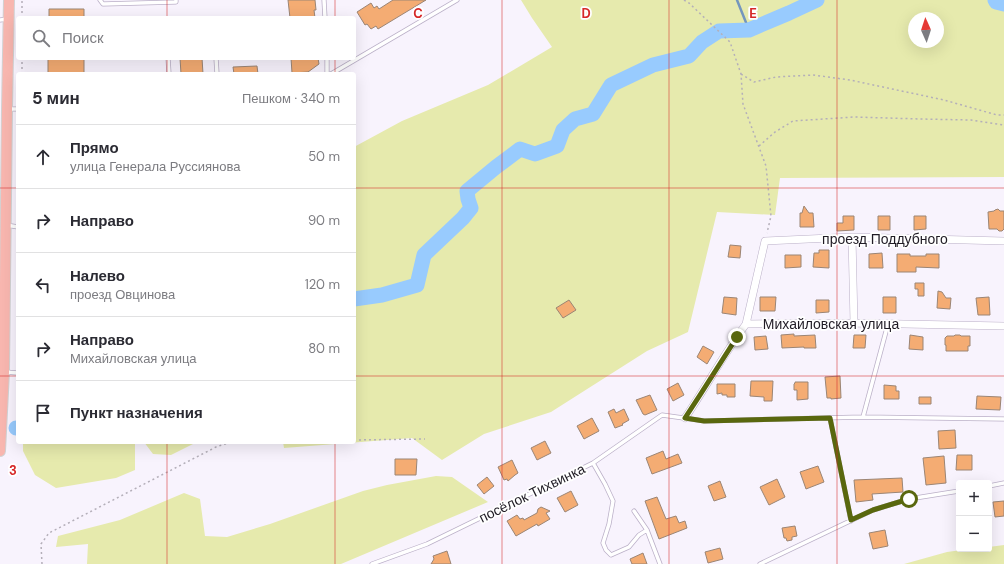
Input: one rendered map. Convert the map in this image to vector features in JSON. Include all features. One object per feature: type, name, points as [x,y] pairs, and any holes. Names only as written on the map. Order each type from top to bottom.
[{"type":"main road","points":[[0,451],[4,372],[7,109],[4,92],[5,19],[10,0]]},
{"type":"street","name":"проезд Поддубного","points":[[766,241],[852,237],[1004,241]]},
{"type":"street","points":[[852,237],[854,323]]},
{"type":"street","points":[[746,324],[766,241]]},
{"type":"street","name":"Михайловская улица","points":[[685,418],[746,324],[854,323],[1004,326]]},
{"type":"lane","points":[[100,0],[103,4],[176,2],[176,0]]},
{"type":"lane","points":[[324,0],[325,16]]},
{"type":"lane","points":[[356,59],[457,0]]},
{"type":"lane","points":[[168,60],[169,72]]},
{"type":"lane","points":[[216,60],[217,72]]},
{"type":"lane","points":[[326,60],[327,72]]},
{"type":"lane","points":[[333,72],[354,60]]},
{"type":"lane","points":[[7,109],[16,109]]},
{"type":"lane","points":[[5,224],[16,227]]},
{"type":"lane","points":[[863,417],[888,324]]},
{"type":"lane","points":[[4,372],[16,373]]},
{"type":"lane","name":"посёлок Тихвинка","points":[[372,564],[427,544],[593,463],[662,415],[704,421],[863,417],[1004,419]]},
{"type":"lane","points":[[830,418],[851,520]]},
{"type":"lane","points":[[593,463],[613,501],[603,543],[606,550],[611,555],[629,547],[639,535],[647,530]]},
{"type":"lane","points":[[992,485],[1004,483]]},
{"type":"lane","points":[[760,564],[873,510],[909,499],[956,491]]},
{"type":"lane","points":[[634,511],[647,530],[660,564]]},
{"type":"path","points":[[22,0],[22,16]]},
{"type":"path","points":[[684,0],[730,42],[741,74],[743,104],[766,166],[771,216],[766,241]]},
{"type":"path","points":[[22,60],[22,72]]},
{"type":"path","points":[[741,74],[754,82],[776,77],[813,75],[850,80],[944,100],[997,115],[1004,115]]},
{"type":"path","points":[[759,146],[775,132],[793,121],[854,117],[971,120],[1004,125]]},
{"type":"path","points":[[356,440],[425,439]]},
{"type":"path","points":[[42,564],[40,544],[49,533],[216,447],[225,444]]},
{"type":"green space","points":[[521,0],[1004,0],[1004,177],[780,178],[775,215],[717,212],[688,332],[647,351],[551,412],[484,434],[442,460],[412,438],[356,442],[356,146],[402,121],[488,85],[552,47]]},
{"type":"green space","points":[[23,444],[135,444],[135,470],[116,478],[56,488],[35,475],[23,451]]},
{"type":"green space","points":[[146,444],[193,444],[171,455],[153,454]]},
{"type":"green space","points":[[283,444],[335,444],[284,448]]},
{"type":"green space","points":[[436,476],[452,477],[488,502],[341,564],[87,564],[88,544],[56,547],[58,536],[120,520],[184,493],[200,499],[205,536],[227,537],[270,524],[363,491]]},
{"type":"green space","points":[[1004,545],[1004,564],[904,564],[956,551],[956,552],[992,552],[992,547]]},
{"type":"building","points":[[288,0],[315,0],[315,16],[290,16]]},
{"type":"building","points":[[393,0],[426,0],[378,29],[376,26],[371,29],[367,24],[365,25],[357,12],[371,3],[374,8],[377,6],[379,9]]},
{"type":"building","points":[[49,9],[84,9],[84,16],[49,16]]},
{"type":"building","points":[[48,60],[84,60],[84,72],[48,72]]},
{"type":"building","points":[[180,60],[202,60],[203,72],[181,72]]},
{"type":"building","points":[[291,60],[318,60],[319,64],[308,72],[292,72]]},
{"type":"building","points":[[257,66],[258,72],[234,72],[233,67]]},
{"type":"building","points":[[804,206],[809,213],[813,213],[814,227],[800,227],[800,213],[802,213]]},
{"type":"building","points":[[998,209],[1000,211],[1004,211],[1004,229],[1002,231],[997,229],[989,229],[988,212]]},
{"type":"building","points":[[843,216],[854,216],[854,230],[837,231],[837,223],[843,223]]},
{"type":"building","points":[[878,216],[890,216],[890,230],[878,230]]},
{"type":"building","points":[[914,216],[926,216],[926,229],[914,230]]},
{"type":"building","points":[[730,245],[741,246],[740,258],[728,257]]},
{"type":"building","points":[[819,250],[829,250],[829,268],[813,267],[814,253],[819,253]]},
{"type":"building","points":[[882,253],[883,268],[869,268],[869,254]]},
{"type":"building","points":[[897,254],[926,256],[926,254],[939,254],[939,268],[916,267],[916,272],[897,272]]},
{"type":"building","points":[[785,255],[801,255],[801,267],[785,268]]},
{"type":"building","points":[[915,283],[924,283],[924,296],[918,296],[918,289],[915,289]]},
{"type":"building","points":[[938,291],[942,292],[946,298],[951,298],[950,309],[937,308]]},
{"type":"building","points":[[724,297],[737,298],[736,315],[722,313]]},
{"type":"building","points":[[760,297],[776,297],[775,311],[760,311]]},
{"type":"building","points":[[883,297],[896,297],[896,313],[883,313]]},
{"type":"building","points":[[989,297],[990,315],[978,315],[976,298]]},
{"type":"building","points":[[569,300],[576,310],[563,318],[556,308]]},
{"type":"building","points":[[816,300],[829,300],[829,312],[816,313]]},
{"type":"building","points":[[794,334],[794,336],[815,335],[816,348],[782,348],[781,335]]},
{"type":"building","points":[[854,335],[866,335],[865,348],[853,348]]},
{"type":"building","points":[[910,335],[923,337],[923,350],[909,349]]},
{"type":"building","points":[[766,336],[768,349],[755,350],[754,337]]},
{"type":"building","points":[[947,336],[970,336],[970,346],[968,346],[968,351],[946,351],[945,338]]},
{"type":"building","points":[[703,346],[714,352],[707,364],[697,357]]},
{"type":"building","points":[[840,376],[841,398],[827,398],[825,377]]},
{"type":"building","points":[[751,381],[773,381],[772,401],[764,401],[764,397],[750,396]]},
{"type":"building","points":[[795,382],[808,382],[808,399],[797,400],[797,390],[794,390]]},
{"type":"building","points":[[678,383],[684,395],[673,401],[667,389]]},
{"type":"building","points":[[717,384],[735,384],[735,397],[727,397],[727,395],[722,395],[722,393],[717,394]]},
{"type":"building","points":[[884,385],[896,386],[896,391],[899,391],[899,399],[884,399]]},
{"type":"building","points":[[650,395],[657,410],[645,415],[643,414],[636,400]]},
{"type":"building","points":[[977,396],[1001,397],[1000,410],[976,409]]},
{"type":"building","points":[[919,397],[931,397],[931,404],[919,404]]},
{"type":"building","points":[[614,409],[616,413],[624,409],[629,420],[622,424],[623,425],[615,428],[608,412]]},
{"type":"building","points":[[592,418],[599,431],[584,439],[577,426]]},
{"type":"building","points":[[955,430],[956,448],[939,449],[938,431]]},
{"type":"building","points":[[545,441],[551,453],[537,460],[531,448]]},
{"type":"building","points":[[663,451],[666,459],[678,454],[682,463],[652,474],[646,458]]},
{"type":"building","points":[[957,455],[972,455],[972,470],[956,470]]},
{"type":"building","points":[[944,456],[946,483],[926,485],[923,458]]},
{"type":"building","points":[[395,459],[417,459],[416,475],[395,475]]},
{"type":"building","points":[[512,460],[518,473],[508,481],[507,479],[504,480],[498,467]]},
{"type":"building","points":[[818,466],[824,482],[806,489],[800,472]]},
{"type":"building","points":[[487,477],[494,486],[484,494],[477,485]]},
{"type":"building","points":[[902,478],[903,492],[872,494],[873,500],[856,502],[854,480]]},
{"type":"building","points":[[777,479],[785,497],[769,505],[760,487]]},
{"type":"building","points":[[720,481],[726,497],[714,501],[708,486]]},
{"type":"building","points":[[571,491],[578,505],[565,512],[557,498]]},
{"type":"building","points":[[657,497],[666,519],[676,516],[679,523],[685,521],[687,528],[659,539],[645,501]]},
{"type":"building","points":[[1004,501],[1004,516],[995,517],[993,502]]},
{"type":"building","points":[[541,507],[550,511],[546,513],[550,519],[538,526],[537,524],[516,536],[507,521],[517,515],[520,519],[523,518],[524,520],[537,513],[538,509]]},
{"type":"building","points":[[795,526],[797,536],[792,537],[792,540],[787,541],[786,538],[784,538],[782,528]]},
{"type":"building","points":[[885,530],[888,546],[873,549],[869,533]]},
{"type":"building","points":[[720,548],[723,559],[708,563],[705,552]]},
{"type":"building","points":[[447,551],[451,564],[431,564],[434,559],[433,556]]},
{"type":"building","points":[[643,553],[647,564],[632,564],[630,559]]},
{"type":"waterway","points":[[737,0],[749,30]]},
{"type":"waterway","points":[[356,299],[382,295],[417,285],[424,255],[463,218],[471,208],[467,191],[520,149],[535,154],[557,146],[563,130],[575,119],[593,114],[611,85],[653,65],[689,56],[702,42],[719,31],[749,30],[817,0]]},
{"type":"waterway","points":[[995,0],[996,2],[1004,4]]},
{"type":"route","points":[[737,337],[685,418],[704,421],[830,418],[851,520],[873,510],[909,499]]}]
